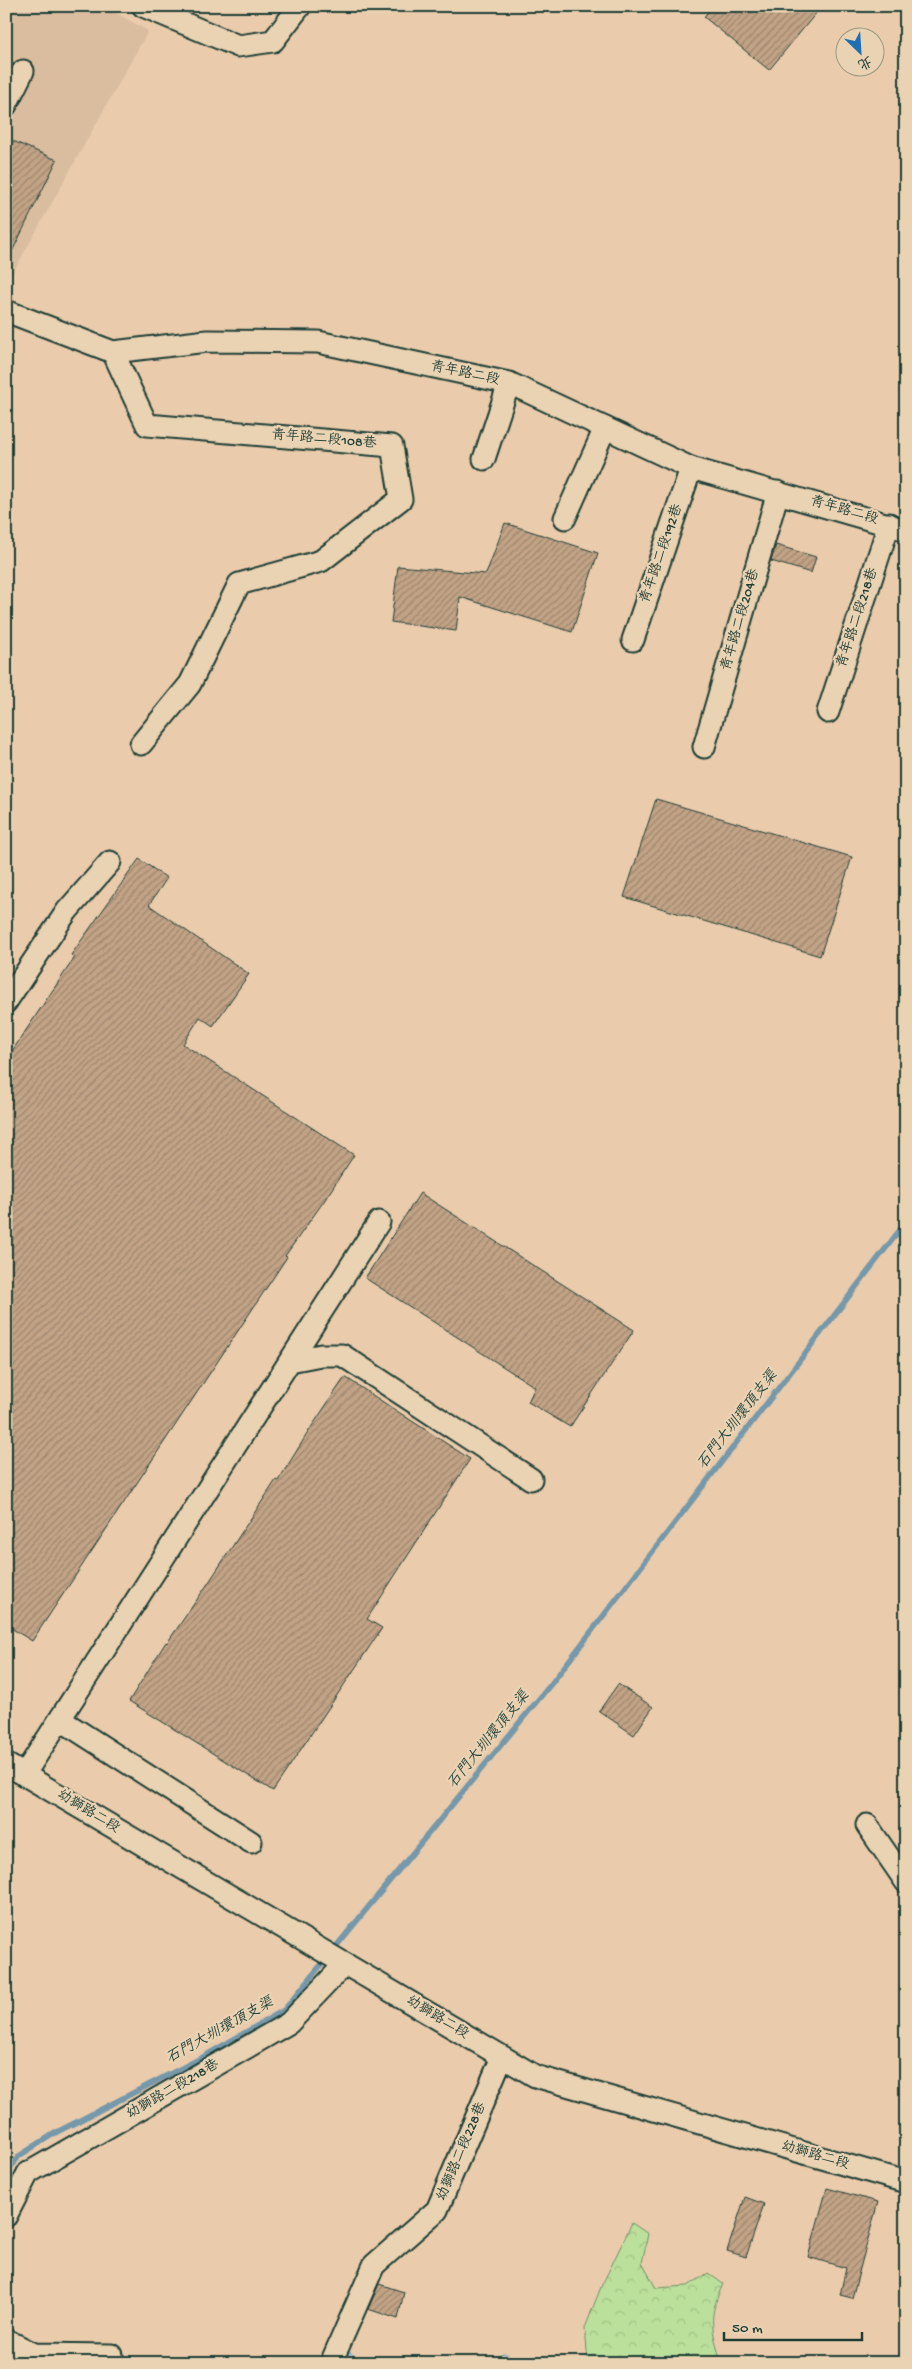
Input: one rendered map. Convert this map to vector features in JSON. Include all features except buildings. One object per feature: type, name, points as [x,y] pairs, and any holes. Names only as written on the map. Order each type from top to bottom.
[{"type":"street","points":[[144,6],[238,46],[273,41],[300,6]]},
{"type":"street","points":[[6,105],[23,71]]},
{"type":"street","name":"青年路二段","points":[[6,312],[113,352],[207,341],[318,342],[509,383],[690,468],[897,527]]},
{"type":"street","name":"青年路二段108巷","points":[[113,352],[147,426],[392,446],[401,499],[321,561],[239,584],[190,684],[141,744]]},
{"type":"street","points":[[484,459],[509,383]]},
{"type":"street","points":[[565,518],[605,428]]},
{"type":"street","name":"青年路二段192巷","points":[[633,640],[690,468]]},
{"type":"street","name":"青年路二段204巷","points":[[704,747],[778,492]]},
{"type":"street","name":"青年路二段218巷","points":[[828,712],[897,527]]},
{"type":"street","points":[[6,1002],[68,911],[110,862]]},
{"type":"street","points":[[24,1775],[379,1222]]},
{"type":"street","points":[[290,1361],[321,1354],[342,1356],[531,1479]]},
{"type":"street","points":[[61,1720],[252,1842]]},
{"type":"street","name":"幼獅路二段","points":[[6,1764],[535,2076],[906,2182]]},
{"type":"street","points":[[867,1825],[906,1882]]},
{"type":"street","name":"幼獅路二段218巷","points":[[6,2216],[28,2172],[289,2023],[345,1964]]},
{"type":"street","name":"幼獅路二段228巷","points":[[331,2363],[374,2265],[437,2210],[502,2057]]},
{"type":"street","points":[[6,2340],[34,2354],[112,2355]]},
{"type":"shaded area","points":[[6,6],[104,6],[148,31],[6,285]]},
{"type":"green space","points":[[632,2223],[648,2234],[642,2263],[656,2288],[688,2286],[708,2273],[723,2284],[713,2315],[713,2332],[721,2363],[588,2363],[585,2328],[601,2287]]},
{"type":"water","points":[[346,2349],[363,2363],[346,2363]]},
{"type":"water","points":[[504,2353],[529,2363],[488,2363]]},
{"type":"waterway","name":"石門大圳環頂支渠","points":[[6,2174],[19,2156],[55,2133],[203,2057],[284,2010],[551,1684],[906,1222]]}]
